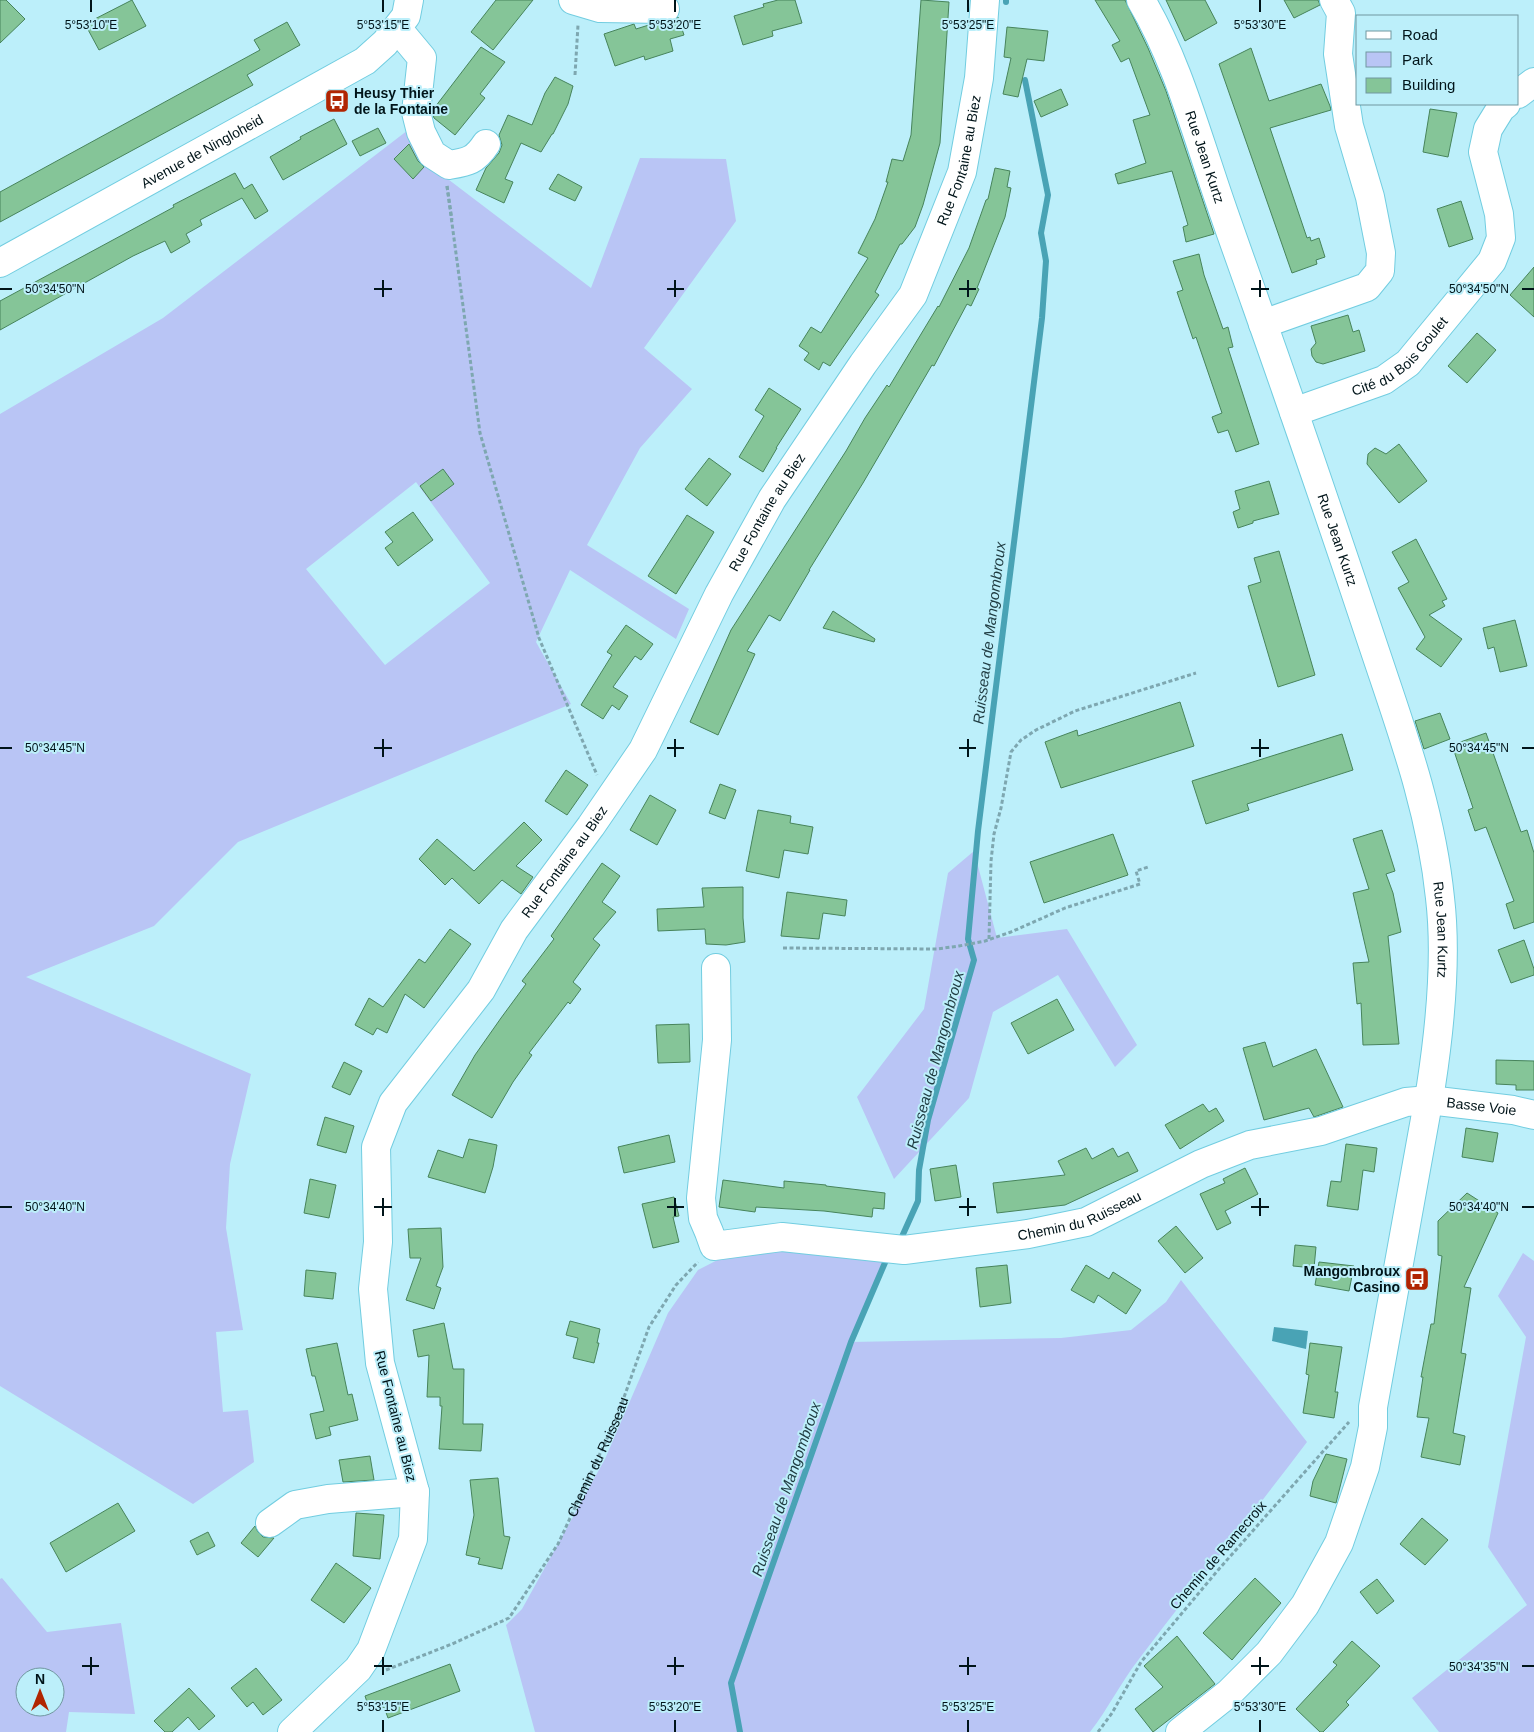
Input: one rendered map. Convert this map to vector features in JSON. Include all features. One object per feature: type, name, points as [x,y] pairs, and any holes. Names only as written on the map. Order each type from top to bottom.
[{"type":"street","name":"Avenue de Ningloheid","points":[[0,262],[365,61],[385,43],[406,16],[409,0]]},
{"type":"street","name":"Rue Fontaine au Biez","points":[[292,1732],[358,1669],[371,1650],[414,1539],[414,1492],[380,1363],[373,1289],[378,1242],[376,1147],[393,1103],[482,990],[514,930],[643,750],[719,594],[772,499],[863,364],[913,295],[962,172],[979,78],[985,0]]},
{"type":"street","name":"Rue Jean Kurtz","points":[[1141,0],[1149,13],[1183,90],[1294,412],[1419,785],[1433,846],[1441,900],[1442,959],[1438,1038],[1429,1100],[1373,1407],[1373,1427],[1365,1467],[1339,1544],[1306,1605],[1269,1653],[1230,1693],[1180,1732]]},
{"type":"street","points":[[1263,324],[1367,287],[1380,270],[1382,253],[1370,197],[1349,126],[1338,54],[1341,13],[1334,0]]},
{"type":"street","points":[[575,1],[600,8],[665,9]]},
{"type":"street","points":[[397,28],[422,58],[416,112],[421,132],[432,154],[449,165],[470,161],[480,153],[486,144]]},
{"type":"street","points":[[1519,93],[1534,82]]},
{"type":"street","name":"Cité du Bois Goulet","points":[[1294,412],[1384,380],[1408,363],[1492,261],[1501,238],[1482,152],[1488,129],[1505,105]]},
{"type":"street","points":[[714,1246],[710,1232],[702,1218],[701,1198],[717,1040],[716,968]]},
{"type":"street","name":"Basse Voie","points":[[1429,1100],[1513,1110],[1534,1115]]},
{"type":"street","name":"Chemin du Ruisseau","points":[[714,1246],[782,1237],[904,1250],[1028,1234],[1086,1222],[1202,1164],[1250,1145],[1321,1131],[1406,1102],[1429,1100]]},
{"type":"street","points":[[270,1523],[295,1505],[328,1499],[414,1492]]},
{"type":"path","points":[[575,1],[578,34],[575,75]]},
{"type":"path","points":[[444,162],[480,433],[539,638],[608,801]]},
{"type":"path","points":[[444,162],[452,220]]},
{"type":"path","points":[[989,939],[991,861],[994,834],[1002,808],[1011,752],[1021,740],[1036,730],[1074,711],[1196,673]]},
{"type":"path","points":[[783,948],[937,949],[959,946],[1010,932],[1065,908],[1140,884],[1136,871],[1148,867]]},
{"type":"path","name":"Chemin du Ruisseau","points":[[358,1669],[379,1672],[452,1644],[509,1618],[558,1544],[617,1416],[649,1327],[676,1285],[714,1246]]},
{"type":"path","name":"Chemin de Ramecroix","points":[[1098,1732],[1112,1713],[1142,1662],[1219,1569],[1351,1420],[1373,1407]]},
{"type":"green space","points":[[412,127],[432,167],[591,288],[640,158],[726,159],[736,221],[644,348],[692,389],[640,448],[587,545],[689,609],[676,639],[570,570],[536,642],[571,704],[238,842],[154,926],[26,977],[251,1074],[230,1164],[226,1228],[243,1330],[216,1332],[223,1412],[248,1410],[254,1462],[193,1504],[0,1386],[0,414],[163,318]],"holes":[[[416,482],[490,583],[385,665],[306,569]]]},
{"type":"green space","points":[[974,851],[997,938],[1067,929],[1137,1045],[1115,1067],[1058,975],[993,1012],[969,1098],[894,1179],[857,1097],[924,1009],[948,873]]},
{"type":"green space","points":[[807,1248],[887,1258],[851,1342],[1061,1338],[1131,1330],[1166,1302],[1181,1280],[1307,1442],[1139,1659],[1090,1732],[535,1732],[506,1625],[522,1609],[605,1459],[668,1313],[698,1270],[739,1249]]},
{"type":"green space","points":[[1523,1253],[1534,1261],[1534,1732],[1439,1732],[1412,1698],[1527,1605],[1488,1547],[1526,1337],[1498,1296]]},
{"type":"green space","points":[[2,1578],[47,1632],[121,1623],[135,1714],[69,1712],[66,1732],[0,1732],[0,1579]]},
{"type":"shaded area","points":[[1274,1327],[1308,1331],[1306,1349],[1272,1341]]},
{"type":"building","points":[[0,0],[6,0],[25,19],[0,43]]},
{"type":"building","points":[[132,0],[146,26],[99,50],[85,24]]},
{"type":"building","points":[[496,0],[533,0],[493,50],[471,32]]},
{"type":"building","points":[[778,0],[795,0],[802,23],[772,31],[773,36],[743,45],[734,16],[764,7],[763,4]]},
{"type":"building","points":[[921,0],[949,2],[940,143],[923,205],[915,227],[900,244],[875,292],[879,295],[830,366],[823,362],[819,370],[804,360],[809,353],[799,346],[811,327],[821,333],[868,258],[858,253],[875,219],[888,182],[886,182],[892,159],[903,161],[911,135]]},
{"type":"building","points":[[1095,0],[1125,0],[1166,91],[1214,234],[1186,242],[1183,227],[1188,225],[1172,171],[1118,184],[1115,174],[1146,163],[1133,120],[1150,115],[1129,58],[1121,62],[1112,45],[1120,41]]},
{"type":"building","points":[[1166,0],[1205,0],[1217,23],[1185,41]]},
{"type":"building","points":[[1284,0],[1318,0],[1320,5],[1294,18]]},
{"type":"building","points":[[678,17],[684,35],[670,39],[673,51],[645,60],[644,56],[615,66],[604,34],[634,24],[636,29],[652,24],[665,25],[673,22]]},
{"type":"building","points":[[287,22],[300,45],[247,75],[253,85],[0,222],[0,192],[260,50],[254,40]]},
{"type":"building","points":[[1007,27],[1048,31],[1044,61],[1027,59],[1018,97],[1003,94],[1011,58],[1004,57]]},
{"type":"building","points":[[481,47],[505,62],[480,94],[485,98],[455,135],[434,118],[432,111]]},
{"type":"building","points":[[1251,48],[1269,101],[1321,84],[1331,110],[1270,128],[1307,238],[1310,237],[1311,241],[1319,238],[1325,257],[1316,260],[1317,264],[1292,273],[1219,64]]},
{"type":"building","points":[[555,77],[573,86],[568,104],[553,134],[541,152],[521,143],[505,179],[513,182],[504,203],[476,190],[486,168],[499,153],[502,145],[499,135],[508,115],[532,125],[545,93]]},
{"type":"building","points":[[1061,89],[1068,105],[1041,117],[1034,101]]},
{"type":"building","points":[[1430,109],[1457,113],[1448,157],[1423,152]]},
{"type":"building","points":[[334,119],[347,144],[283,180],[270,157],[301,139],[300,137]]},
{"type":"building","points":[[378,128],[386,143],[360,156],[352,141]]},
{"type":"building","points":[[409,144],[418,161],[424,167],[413,179],[394,159]]},
{"type":"building","points":[[995,168],[1010,171],[1007,187],[1011,188],[1005,217],[971,306],[967,304],[934,366],[932,365],[780,621],[769,615],[747,651],[755,654],[718,735],[690,722],[731,630],[846,451],[865,418],[887,385],[889,387],[939,307],[969,248],[986,200],[988,199]]},
{"type":"building","points":[[235,173],[244,189],[252,184],[268,211],[255,219],[242,198],[200,220],[202,225],[186,234],[190,242],[171,253],[165,241],[133,256],[0,330],[0,301],[174,207],[173,205]]},
{"type":"building","points":[[558,174],[582,187],[575,201],[549,189]]},
{"type":"building","points":[[1461,201],[1473,239],[1449,247],[1437,209]]},
{"type":"building","points":[[1199,254],[1204,275],[1223,329],[1228,327],[1233,347],[1228,348],[1259,444],[1236,452],[1228,430],[1218,433],[1212,417],[1222,413],[1196,337],[1193,339],[1177,292],[1183,290],[1173,261]]},
{"type":"building","points":[[1534,267],[1534,317],[1510,295]]},
{"type":"building","points":[[1348,315],[1353,332],[1359,330],[1365,351],[1323,364],[1316,362],[1312,356],[1311,349],[1316,343],[1311,326]]},
{"type":"building","points":[[1477,333],[1496,350],[1467,383],[1448,366]]},
{"type":"building","points":[[769,388],[801,409],[763,472],[739,457],[764,416],[755,410]]},
{"type":"building","points":[[1399,444],[1427,481],[1399,503],[1367,464],[1368,454],[1375,448],[1386,454]]},
{"type":"building","points":[[709,458],[731,474],[707,506],[685,489]]},
{"type":"building","points":[[443,469],[454,484],[431,501],[420,486]]},
{"type":"building","points":[[1269,481],[1279,514],[1253,521],[1253,523],[1238,528],[1233,512],[1240,509],[1235,491]]},
{"type":"building","points":[[413,512],[433,540],[398,566],[385,548],[393,542],[385,532]]},
{"type":"building","points":[[687,515],[714,532],[676,594],[648,576]]},
{"type":"building","points":[[1416,539],[1447,599],[1442,601],[1445,606],[1429,615],[1462,639],[1441,667],[1416,649],[1425,637],[1398,588],[1409,582],[1392,552]]},
{"type":"building","points":[[1279,551],[1315,675],[1278,687],[1248,586],[1261,582],[1254,558]]},
{"type":"building","points":[[833,611],[875,639],[874,642],[823,628]]},
{"type":"building","points":[[1515,620],[1527,666],[1500,672],[1494,647],[1488,649],[1483,628]]},
{"type":"building","points":[[626,625],[653,644],[641,660],[635,656],[613,687],[628,696],[619,710],[612,705],[603,719],[581,705],[612,655],[607,652]]},
{"type":"building","points":[[1180,702],[1194,746],[1061,788],[1045,742],[1077,730],[1078,736]]},
{"type":"building","points":[[1440,713],[1450,739],[1424,749],[1415,721]]},
{"type":"building","points":[[1486,733],[1521,832],[1527,830],[1534,853],[1534,922],[1514,929],[1506,904],[1514,901],[1486,827],[1475,831],[1468,810],[1473,808],[1452,745]]},
{"type":"building","points":[[1342,734],[1353,770],[1247,804],[1249,810],[1206,824],[1192,781]]},
{"type":"building","points":[[566,770],[588,785],[567,815],[545,801]]},
{"type":"building","points":[[720,784],[736,790],[725,819],[709,813]]},
{"type":"building","points":[[650,795],[676,810],[657,845],[630,830]]},
{"type":"building","points":[[758,810],[791,816],[790,823],[813,827],[808,854],[784,850],[779,878],[746,871]]},
{"type":"building","points":[[524,822],[542,840],[516,866],[533,877],[521,894],[502,880],[479,904],[452,878],[445,885],[419,859],[437,839],[474,871]]},
{"type":"building","points":[[1382,830],[1395,871],[1386,874],[1393,893],[1401,932],[1388,936],[1399,1044],[1363,1045],[1361,1003],[1357,1004],[1353,963],[1369,962],[1353,893],[1369,889],[1353,839]]},
{"type":"building","points":[[1113,834],[1128,875],[1044,903],[1030,862]]},
{"type":"building","points":[[602,863],[620,876],[602,902],[616,912],[593,939],[600,945],[573,982],[581,989],[570,1004],[568,1002],[529,1053],[532,1055],[513,1082],[492,1118],[452,1095],[475,1055],[526,984],[522,981],[554,939],[551,936]]},
{"type":"building","points":[[743,887],[745,942],[726,945],[706,944],[705,929],[658,931],[657,909],[704,907],[702,888]]},
{"type":"building","points":[[787,892],[847,900],[845,916],[823,913],[819,939],[781,936]]},
{"type":"building","points":[[450,929],[471,944],[424,1008],[405,994],[387,1033],[377,1028],[373,1035],[355,1025],[369,998],[383,1007],[419,959],[425,963]]},
{"type":"building","points":[[1524,940],[1534,969],[1534,975],[1511,983],[1498,950]]},
{"type":"building","points":[[1057,999],[1074,1030],[1028,1054],[1011,1023]]},
{"type":"building","points":[[689,1024],[690,1062],[658,1063],[656,1025]]},
{"type":"building","points":[[1265,1042],[1273,1067],[1316,1049],[1343,1107],[1314,1117],[1309,1108],[1264,1120],[1243,1048]]},
{"type":"building","points":[[1496,1060],[1534,1061],[1534,1090],[1516,1090],[1516,1085],[1496,1084]]},
{"type":"building","points":[[344,1062],[362,1071],[350,1095],[332,1087]]},
{"type":"building","points":[[1203,1104],[1209,1112],[1216,1108],[1224,1121],[1180,1149],[1165,1125]]},
{"type":"building","points":[[325,1117],[354,1126],[346,1153],[317,1145]]},
{"type":"building","points":[[1466,1128],[1498,1133],[1493,1162],[1462,1157]]},
{"type":"building","points":[[669,1135],[675,1162],[624,1173],[618,1147]]},
{"type":"building","points":[[469,1139],[497,1145],[485,1193],[428,1177],[438,1150],[463,1158]]},
{"type":"building","points":[[1346,1144],[1377,1148],[1374,1172],[1363,1170],[1358,1210],[1327,1206],[1331,1181],[1341,1182]]},
{"type":"building","points":[[1086,1148],[1092,1159],[1113,1148],[1118,1157],[1128,1152],[1138,1171],[1065,1205],[997,1213],[993,1183],[1065,1175],[1058,1161]]},
{"type":"building","points":[[956,1165],[961,1197],[935,1201],[930,1169]]},
{"type":"building","points":[[1245,1168],[1258,1194],[1225,1211],[1231,1223],[1217,1230],[1200,1194],[1225,1183],[1223,1179]]},
{"type":"building","points":[[310,1179],[336,1185],[329,1218],[304,1213]]},
{"type":"building","points":[[723,1180],[784,1188],[784,1181],[885,1193],[884,1209],[873,1208],[872,1217],[824,1211],[756,1207],[755,1212],[719,1207]]},
{"type":"building","points":[[1467,1193],[1498,1213],[1464,1287],[1471,1288],[1461,1353],[1466,1354],[1453,1433],[1465,1436],[1460,1465],[1421,1457],[1429,1418],[1417,1417],[1423,1377],[1421,1377],[1431,1324],[1434,1324],[1442,1256],[1438,1255],[1438,1221]]},
{"type":"building","points":[[674,1197],[679,1216],[673,1217],[679,1242],[653,1248],[642,1204]]},
{"type":"building","points":[[1176,1226],[1203,1258],[1185,1273],[1158,1241]]},
{"type":"building","points":[[441,1228],[443,1267],[436,1286],[441,1288],[434,1309],[406,1300],[421,1258],[410,1258],[408,1229]]},
{"type":"building","points":[[1295,1245],[1316,1247],[1314,1268],[1293,1266]]},
{"type":"building","points":[[1319,1262],[1354,1266],[1349,1291],[1315,1285]]},
{"type":"building","points":[[1007,1265],[1011,1303],[980,1307],[976,1268]]},
{"type":"building","points":[[1086,1265],[1109,1279],[1113,1272],[1141,1290],[1126,1314],[1098,1295],[1094,1303],[1071,1290]]},
{"type":"building","points":[[306,1270],[336,1273],[333,1299],[304,1296]]},
{"type":"building","points":[[570,1321],[600,1329],[594,1363],[573,1358],[578,1338],[566,1335]]},
{"type":"building","points":[[444,1323],[453,1369],[464,1369],[463,1424],[483,1424],[481,1451],[439,1449],[442,1406],[440,1406],[440,1397],[427,1397],[429,1355],[418,1357],[413,1330]]},
{"type":"building","points":[[337,1343],[348,1395],[352,1394],[358,1420],[329,1427],[331,1435],[316,1439],[310,1414],[324,1411],[315,1376],[312,1376],[306,1349]]},
{"type":"building","points":[[1310,1343],[1342,1347],[1335,1392],[1338,1392],[1334,1418],[1303,1413],[1309,1375],[1306,1374]]},
{"type":"building","points":[[1326,1454],[1347,1459],[1336,1503],[1310,1496],[1313,1481]]},
{"type":"building","points":[[370,1456],[374,1480],[343,1482],[339,1460]]},
{"type":"building","points":[[498,1478],[504,1536],[510,1537],[502,1569],[478,1564],[480,1558],[466,1555],[474,1515],[470,1480]]},
{"type":"building","points":[[118,1503],[135,1531],[66,1572],[50,1543]]},
{"type":"building","points":[[356,1513],[384,1515],[380,1559],[353,1556]]},
{"type":"building","points":[[1422,1518],[1448,1540],[1425,1565],[1400,1544]]},
{"type":"building","points":[[255,1526],[263,1537],[274,1538],[258,1557],[241,1543]]},
{"type":"building","points":[[208,1532],[215,1546],[197,1555],[190,1541]]},
{"type":"building","points":[[336,1563],[371,1588],[344,1623],[311,1600]]},
{"type":"building","points":[[1255,1578],[1281,1603],[1232,1660],[1203,1633]]},
{"type":"building","points":[[1377,1579],[1394,1601],[1377,1614],[1360,1592]]},
{"type":"building","points":[[1177,1636],[1215,1684],[1153,1732],[1135,1709],[1163,1687],[1144,1666]]},
{"type":"building","points":[[1352,1641],[1380,1666],[1346,1702],[1349,1705],[1323,1732],[1320,1732],[1296,1709],[1337,1665],[1333,1662]]},
{"type":"building","points":[[450,1664],[460,1691],[388,1718],[384,1707],[370,1711],[365,1696]]},
{"type":"building","points":[[256,1668],[282,1700],[263,1715],[253,1702],[247,1707],[231,1688]]},
{"type":"building","points":[[189,1688],[215,1716],[199,1730],[188,1717],[172,1732],[165,1732],[154,1721]]},
{"type":"waterway","name":"Ruisseau de Mangombroux","points":[[900,1241],[918,1201],[919,1170],[928,1120],[974,960],[968,939],[978,831],[1042,318],[1046,261],[1041,233],[1048,195],[1025,80]]},
{"type":"waterway","name":"Ruisseau de Mangombroux","points":[[740,1732],[731,1683],[851,1342],[887,1258]]},
{"type":"place","name":"Heusy Thier de la Fontaine","points":[[337,101]]},
{"type":"place","name":"Mangombroux Casino","points":[[1417,1279]]}]
